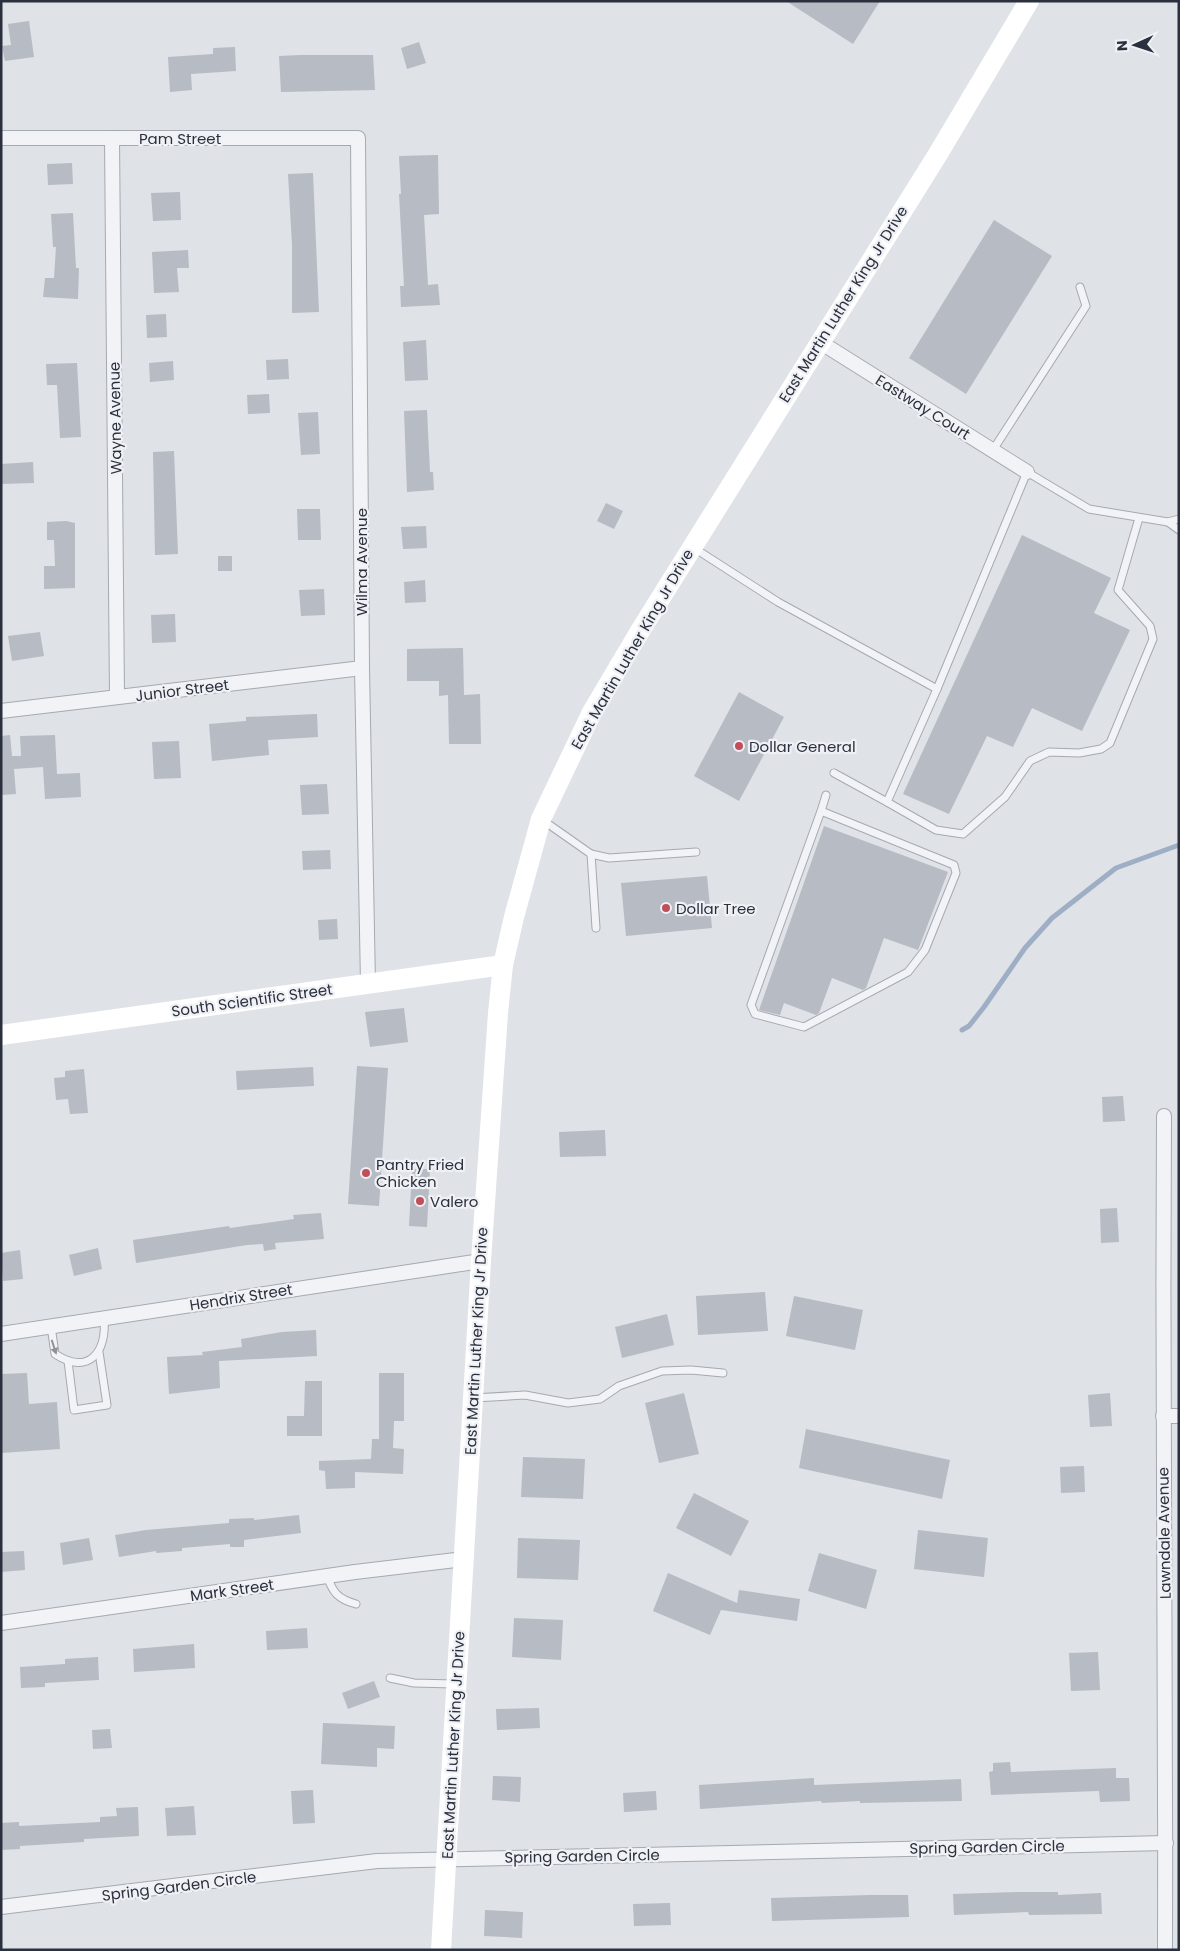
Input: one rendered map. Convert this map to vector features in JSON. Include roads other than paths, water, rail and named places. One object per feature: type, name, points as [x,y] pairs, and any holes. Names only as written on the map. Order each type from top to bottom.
[{"type":"main road","name":"East Martin Luther King Jr Drive","points":[[441,1950],[492,1080],[503,966],[514,917],[541,819],[592,712],[692,546],[938,154],[1029,1]]},
{"type":"main road","name":"South Scientific Street","points":[[1,1035],[503,966]]},
{"type":"street","name":"Pam Street","points":[[1,138],[358,138],[358,140]]},
{"type":"street","name":"Wayne Avenue","points":[[112,138],[117,697]]},
{"type":"street","name":"Wilma Avenue","points":[[358,140],[362,668],[368,984]]},
{"type":"street","name":"Eastway Court","points":[[820,342],[1027,472]]},
{"type":"street","name":"Junior Street","points":[[1,711],[362,668]]},
{"type":"street","name":"Lawndale Avenue","points":[[1164,1116],[1163,1416],[1173,1661],[1166,1843],[1165,1950]]},
{"type":"street","name":"Hendrix Street","points":[[1,1334],[480,1261]]},
{"type":"street","points":[[1163,1416],[1179,1416]]},
{"type":"street","name":"Mark Street","points":[[1,1623],[327,1576],[464,1560]]},
{"type":"street","name":"Spring Garden Circle","points":[[1,1907],[377,1861],[1166,1843]]},
{"type":"lane","points":[[993,450],[1086,306],[1080,287]]},
{"type":"lane","points":[[887,802],[937,689],[1027,472],[1089,509],[1168,522],[1179,519]]},
{"type":"lane","points":[[834,773],[936,830],[963,834],[1005,798],[1030,762],[1049,752],[1079,752],[1101,749],[1110,743],[1153,639],[1150,626],[1118,590],[1139,518]]},
{"type":"lane","points":[[1168,522],[1179,530]]},
{"type":"lane","points":[[692,546],[778,602],[937,689]]},
{"type":"lane","points":[[821,811],[954,865],[956,873],[925,950],[908,972],[804,1027],[755,1014],[751,1006],[826,795]]},
{"type":"lane","points":[[541,819],[591,854],[609,858],[696,852]]},
{"type":"lane","points":[[591,854],[596,928]]},
{"type":"lane","points":[[51,1326],[55,1354],[68,1361],[75,1362],[92,1359],[99,1352],[106,1336],[104,1318]]},
{"type":"lane","points":[[68,1361],[74,1410],[107,1405],[99,1352]]},
{"type":"lane","points":[[473,1398],[525,1395],[568,1404],[600,1399],[626,1384],[662,1371],[692,1370],[723,1373]]},
{"type":"lane","points":[[327,1576],[333,1593],[342,1600],[356,1604]]},
{"type":"lane","points":[[390,1678],[414,1683],[456,1684]]},
{"type":"waterway","points":[[962,1030],[969,1026],[1025,948],[1052,918],[1116,868],[1179,845]]},
{"type":"place","name":"Dollar General","points":[[739,746]]},
{"type":"place","name":"Dollar Tree","points":[[666,908]]},
{"type":"place","name":"Pantry Fried Chicken","points":[[366,1173]]},
{"type":"place","name":"Valero","points":[[420,1201]]}]
